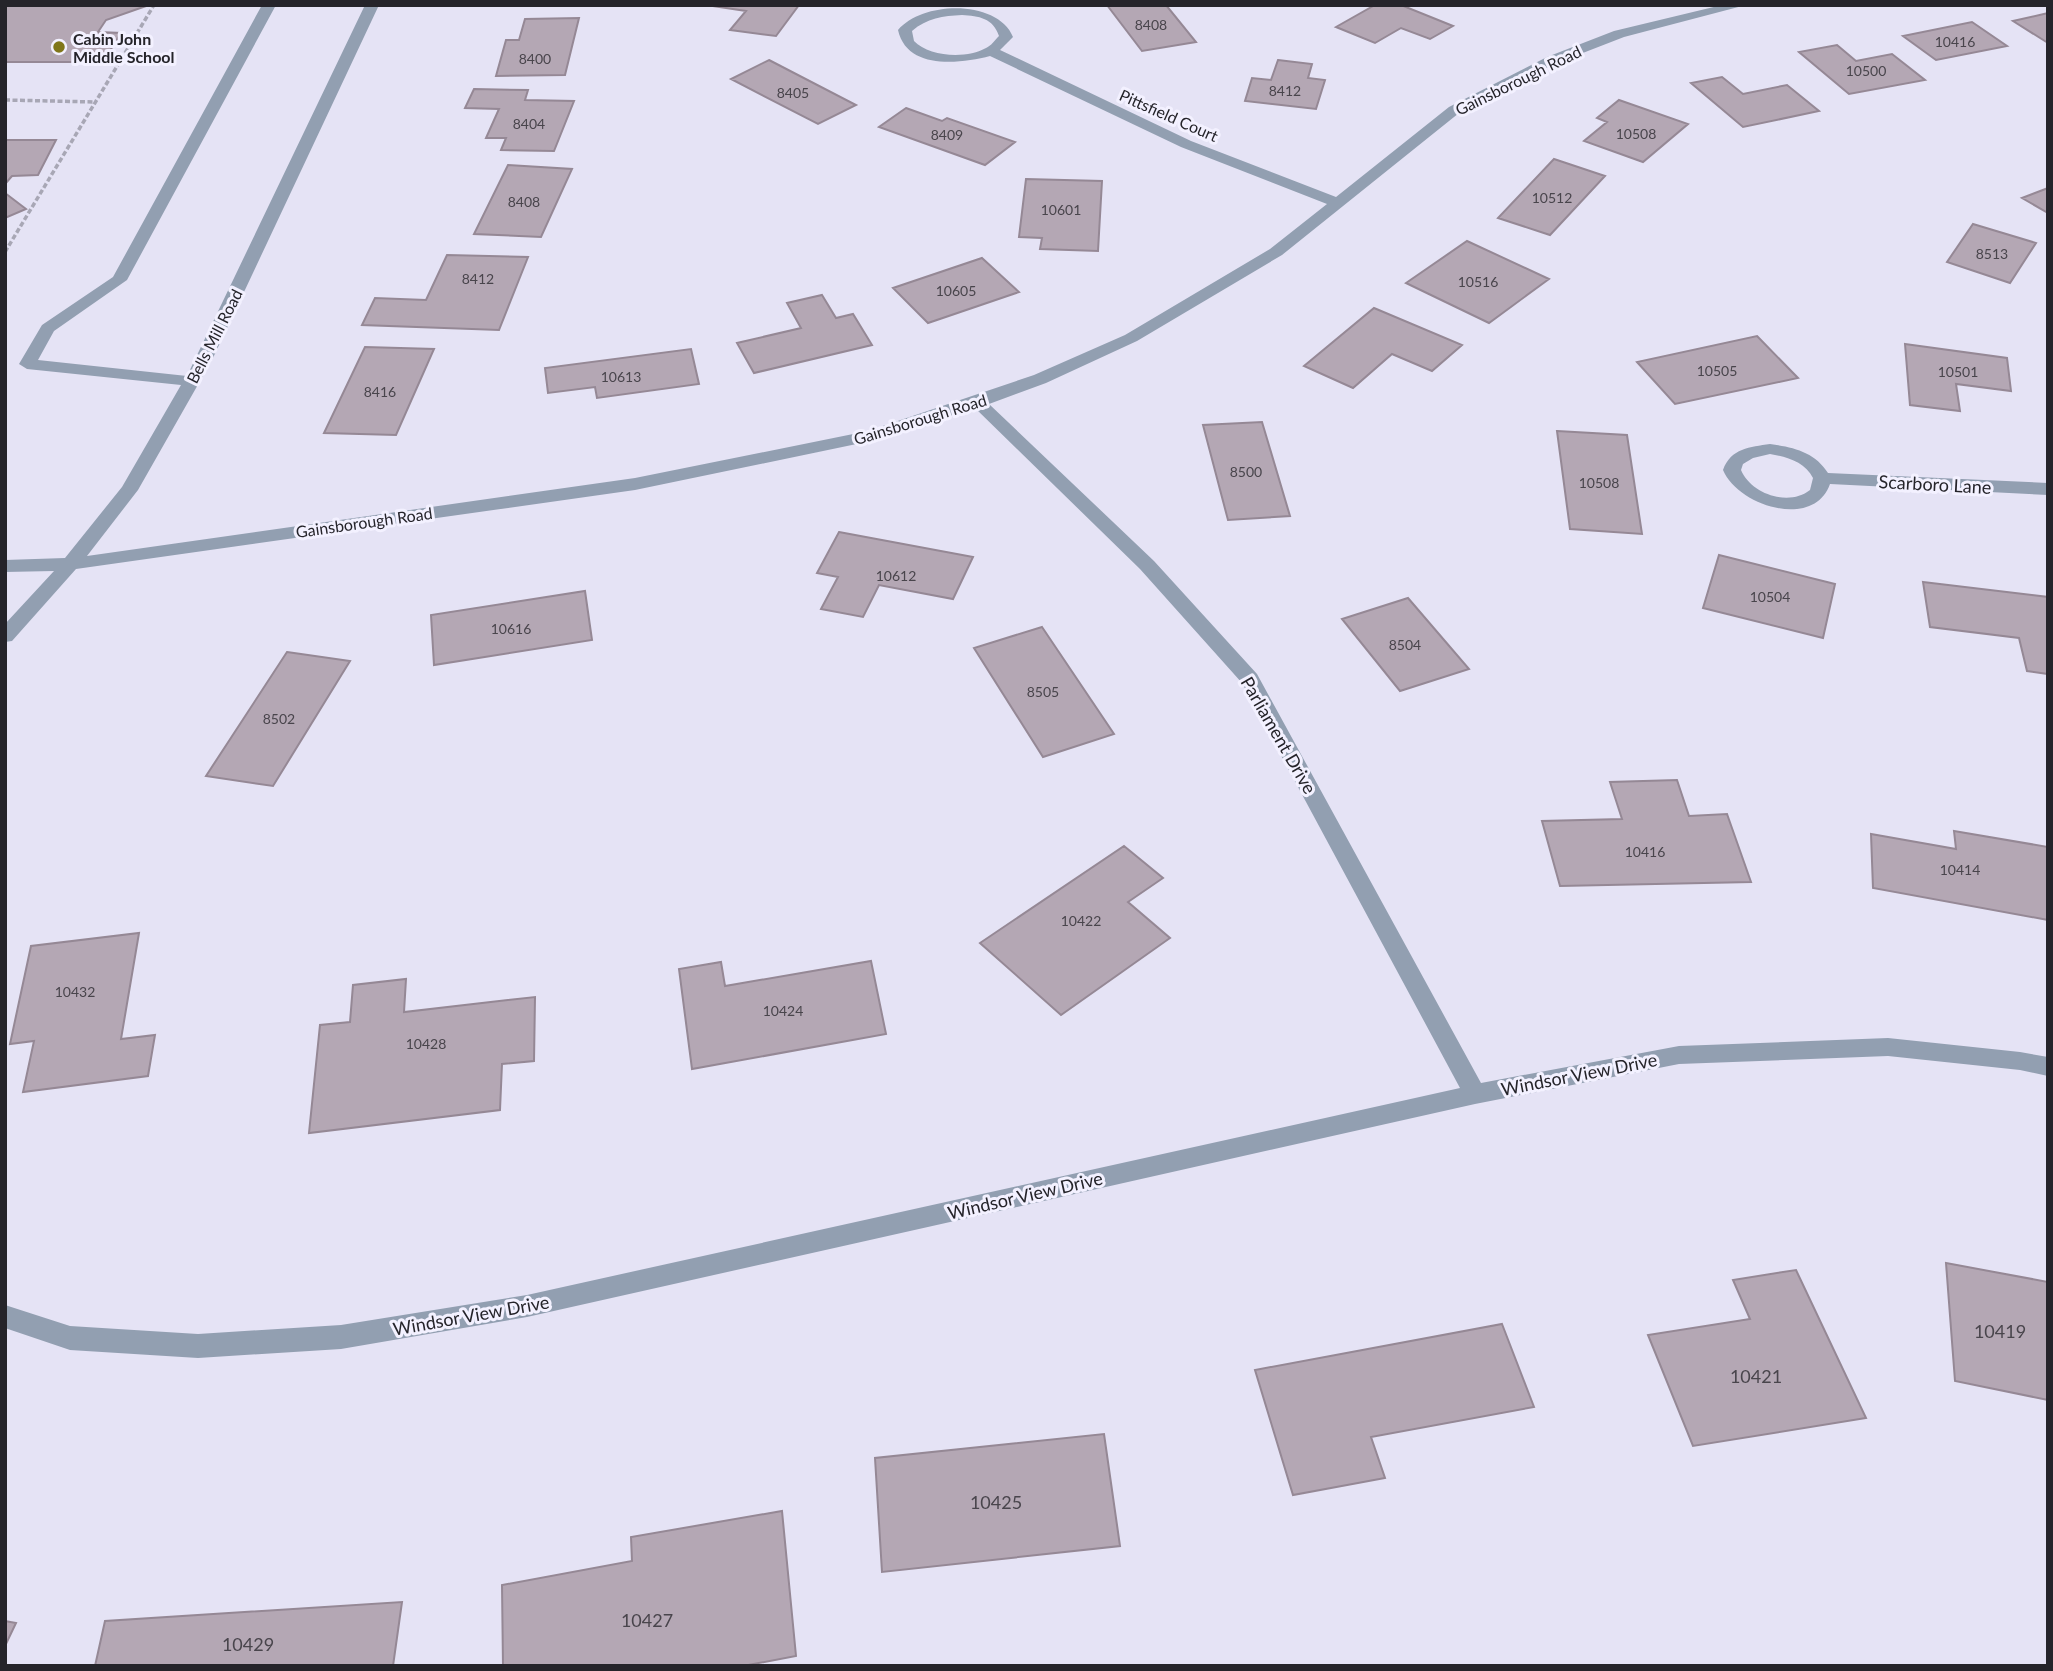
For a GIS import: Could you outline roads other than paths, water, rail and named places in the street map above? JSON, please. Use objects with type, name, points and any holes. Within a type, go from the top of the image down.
[{"type":"street","points":[[191,381],[27,364],[48,328],[119,279],[269,5]]},
{"type":"street","name":"Bells Mill Road","points":[[5,636],[70,564],[129,490],[191,381],[372,5]]},
{"type":"street","name":"Gainsborough Road","points":[[5,566],[70,564],[635,484],[871,436],[978,402],[1040,379],[1131,338],[1276,252],[1454,110],[1552,60],[1619,34],[1740,5]]},
{"type":"street","points":[[933,12],[979,12],[1000,22],[1006,29],[1006,37],[991,51],[962,58],[931,56],[909,45],[905,30],[920,17],[933,12]]},
{"type":"street","name":"Pittsfield Court","points":[[991,51],[1186,144],[1336,202]]},
{"type":"street","name":"Parliament Drive","points":[[978,402],[1147,565],[1250,679],[1475,1094]]},
{"type":"street","points":[[1754,450],[1787,452],[1816,467],[1822,478],[1821,489],[1814,497],[1802,503],[1766,501],[1738,485],[1732,474],[1733,463],[1741,455],[1754,450]]},
{"type":"street","name":"Scarboro Lane","points":[[1822,478],[2048,489]]},
{"type":"street","name":"Windsor View Drive","points":[[5,1316],[70,1338],[198,1346],[341,1337],[527,1306],[1475,1094],[1679,1055],[1888,1047],[2020,1060],[2048,1067]]},
{"type":"place","name":"Cabin John Middle School","points":[[59,47]]}]
